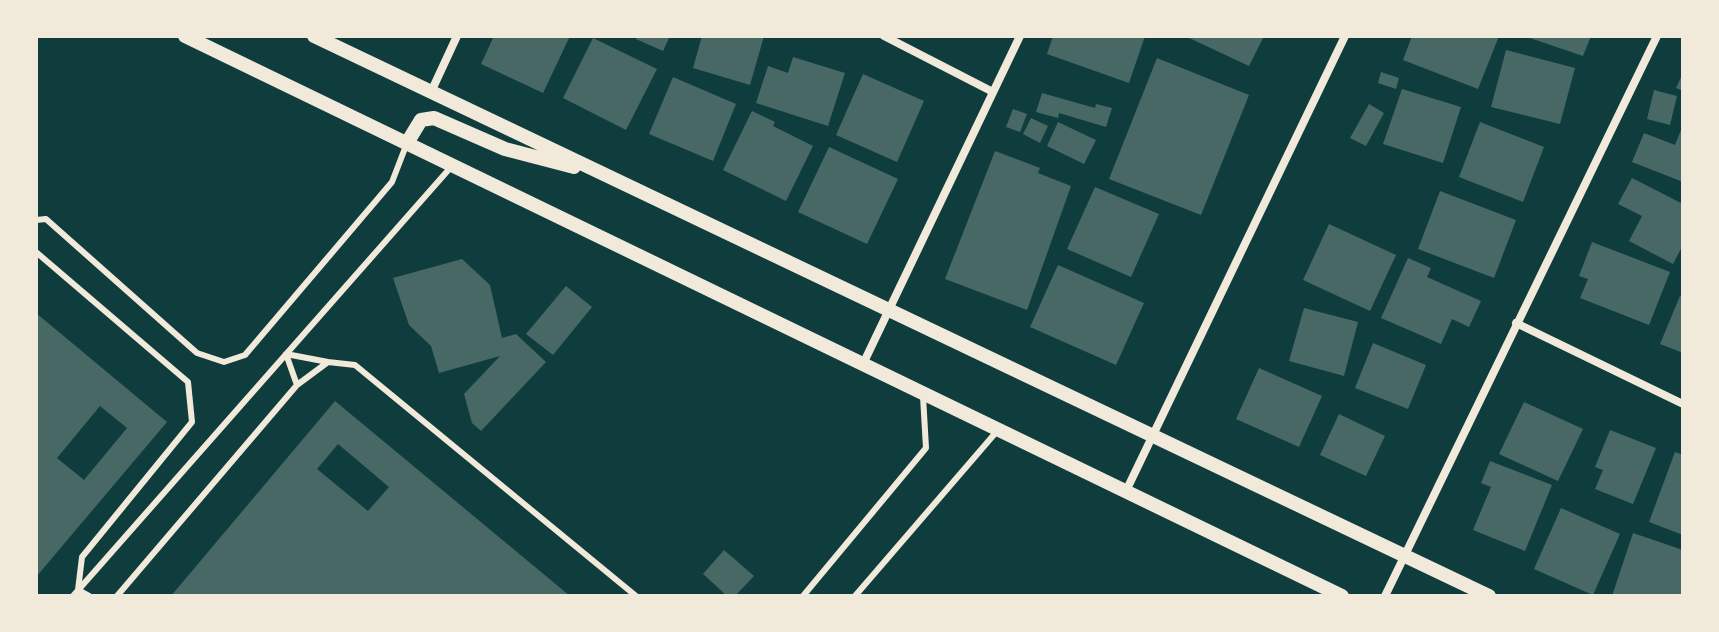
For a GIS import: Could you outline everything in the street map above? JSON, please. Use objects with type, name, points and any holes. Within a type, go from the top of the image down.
[{"type":"street","points":[[185,36],[1342,596]]},
{"type":"street","points":[[314,36],[1489,596]]},
{"type":"street","points":[[431,92],[457,36]]},
{"type":"street","points":[[884,36],[993,92]]},
{"type":"street","points":[[863,364],[1020,36]]},
{"type":"street","points":[[1126,491],[1345,36]]},
{"type":"street","points":[[1385,596],[1657,36]]},
{"type":"street","points":[[407,143],[421,120],[434,118],[505,149],[606,175]]},
{"type":"street","points":[[1516,323],[1683,404]]},
{"type":"lane","points":[[36,220],[46,219],[197,353],[224,362],[245,355],[392,182],[407,143]]},
{"type":"lane","points":[[75,593],[452,165]]},
{"type":"lane","points":[[36,252],[188,382],[192,422],[82,557],[75,593]]},
{"type":"lane","points":[[297,385],[286,354],[355,365],[636,596]]},
{"type":"lane","points":[[117,596],[297,385],[328,362]]},
{"type":"lane","points":[[803,596],[926,448],[922,393]]},
{"type":"lane","points":[[855,596],[998,430]]},
{"type":"lane","points":[[75,593],[89,596]]},
{"type":"building","points":[[494,36],[570,36],[543,93],[481,64]]},
{"type":"building","points":[[638,36],[670,36],[663,51],[636,39]]},
{"type":"building","points":[[702,36],[764,36],[750,85],[693,68]]},
{"type":"building","points":[[1053,36],[1145,36],[1129,83],[1047,54]]},
{"type":"building","points":[[1185,36],[1264,36],[1249,66]]},
{"type":"building","points":[[1412,36],[1499,36],[1478,89],[1403,60]]},
{"type":"building","points":[[1524,36],[1591,36],[1583,56]]},
{"type":"building","points":[[593,38],[657,69],[626,130],[563,98]]},
{"type":"building","points":[[1506,50],[1575,68],[1560,124],[1491,107]]},
{"type":"building","points":[[793,57],[845,73],[828,126],[756,103],[768,66],[788,73]]},
{"type":"building","points":[[1157,58],[1249,95],[1201,215],[1109,179]]},
{"type":"building","points":[[1381,72],[1399,78],[1396,89],[1378,83]]},
{"type":"building","points":[[1683,73],[1683,91],[1676,88]]},
{"type":"building","points":[[863,74],[924,101],[897,162],[836,135]]},
{"type":"building","points":[[673,77],[736,104],[713,161],[649,134]]},
{"type":"building","points":[[1402,89],[1461,107],[1443,163],[1383,144]]},
{"type":"building","points":[[1654,90],[1677,96],[1670,125],[1647,119]]},
{"type":"building","points":[[1042,93],[1095,108],[1096,104],[1112,108],[1106,127],[1059,113],[1058,118],[1036,112]]},
{"type":"building","points":[[1369,104],[1384,113],[1366,146],[1350,138]]},
{"type":"building","points":[[1013,109],[1027,114],[1020,132],[1006,127]]},
{"type":"building","points":[[752,111],[775,122],[773,126],[813,146],[786,201],[723,170]]},
{"type":"building","points":[[1031,118],[1048,126],[1040,143],[1023,134]]},
{"type":"building","points":[[1058,122],[1096,140],[1084,164],[1047,146]]},
{"type":"building","points":[[1480,122],[1544,147],[1523,202],[1459,177]]},
{"type":"building","points":[[1683,125],[1683,182],[1632,162],[1644,133],[1675,145]]},
{"type":"building","points":[[829,147],[898,179],[867,244],[798,212]]},
{"type":"building","points":[[995,151],[1040,168],[1038,173],[1071,186],[1027,310],[945,279]]},
{"type":"building","points":[[1632,178],[1683,204],[1683,245],[1673,264],[1629,241],[1642,216],[1618,204]]},
{"type":"building","points":[[1095,187],[1159,214],[1131,277],[1067,249]]},
{"type":"building","points":[[1440,191],[1516,220],[1494,278],[1418,249]]},
{"type":"building","points":[[1329,224],[1396,255],[1370,311],[1303,280]]},
{"type":"building","points":[[1592,242],[1670,272],[1649,325],[1580,298],[1588,279],[1579,276]]},
{"type":"building","points":[[1408,258],[1431,268],[1427,277],[1481,301],[1469,327],[1452,319],[1441,344],[1381,318]]},
{"type":"building","points":[[462,259],[490,285],[502,338],[516,334],[546,362],[481,431],[472,423],[464,394],[500,356],[439,373],[431,346],[409,325],[393,278]]},
{"type":"building","points":[[1058,265],[1144,303],[1116,365],[1030,327]]},
{"type":"building","points":[[566,286],[592,307],[553,355],[526,334]]},
{"type":"building","points":[[1680,296],[1683,298],[1683,353],[1660,344]]},
{"type":"building","points":[[1304,308],[1358,322],[1344,376],[1289,361]]},
{"type":"building","points":[[36,313],[167,422],[36,577]],"holes":[[[100,406],[127,428],[84,480],[57,458]]]},
{"type":"building","points":[[1373,343],[1426,365],[1408,409],[1355,388]]},
{"type":"building","points":[[1259,368],[1322,396],[1299,447],[1236,419]]},
{"type":"building","points":[[335,401],[570,596],[171,596]],"holes":[[[338,444],[389,487],[368,511],[317,469]]]},
{"type":"building","points":[[1524,402],[1583,429],[1558,481],[1499,454]]},
{"type":"building","points":[[1339,414],[1385,436],[1366,476],[1320,455]]},
{"type":"building","points":[[1610,430],[1656,448],[1633,504],[1595,489],[1603,470],[1595,467]]},
{"type":"building","points":[[1675,452],[1683,455],[1683,535],[1649,522]]},
{"type":"building","points":[[1490,461],[1552,485],[1525,551],[1473,530],[1491,487],[1481,483]]},
{"type":"building","points":[[1561,508],[1620,534],[1593,595],[1534,569]]},
{"type":"building","points":[[1633,533],[1683,550],[1683,596],[1612,596]]},
{"type":"building","points":[[724,550],[754,576],[735,596],[727,596],[703,574]]}]
